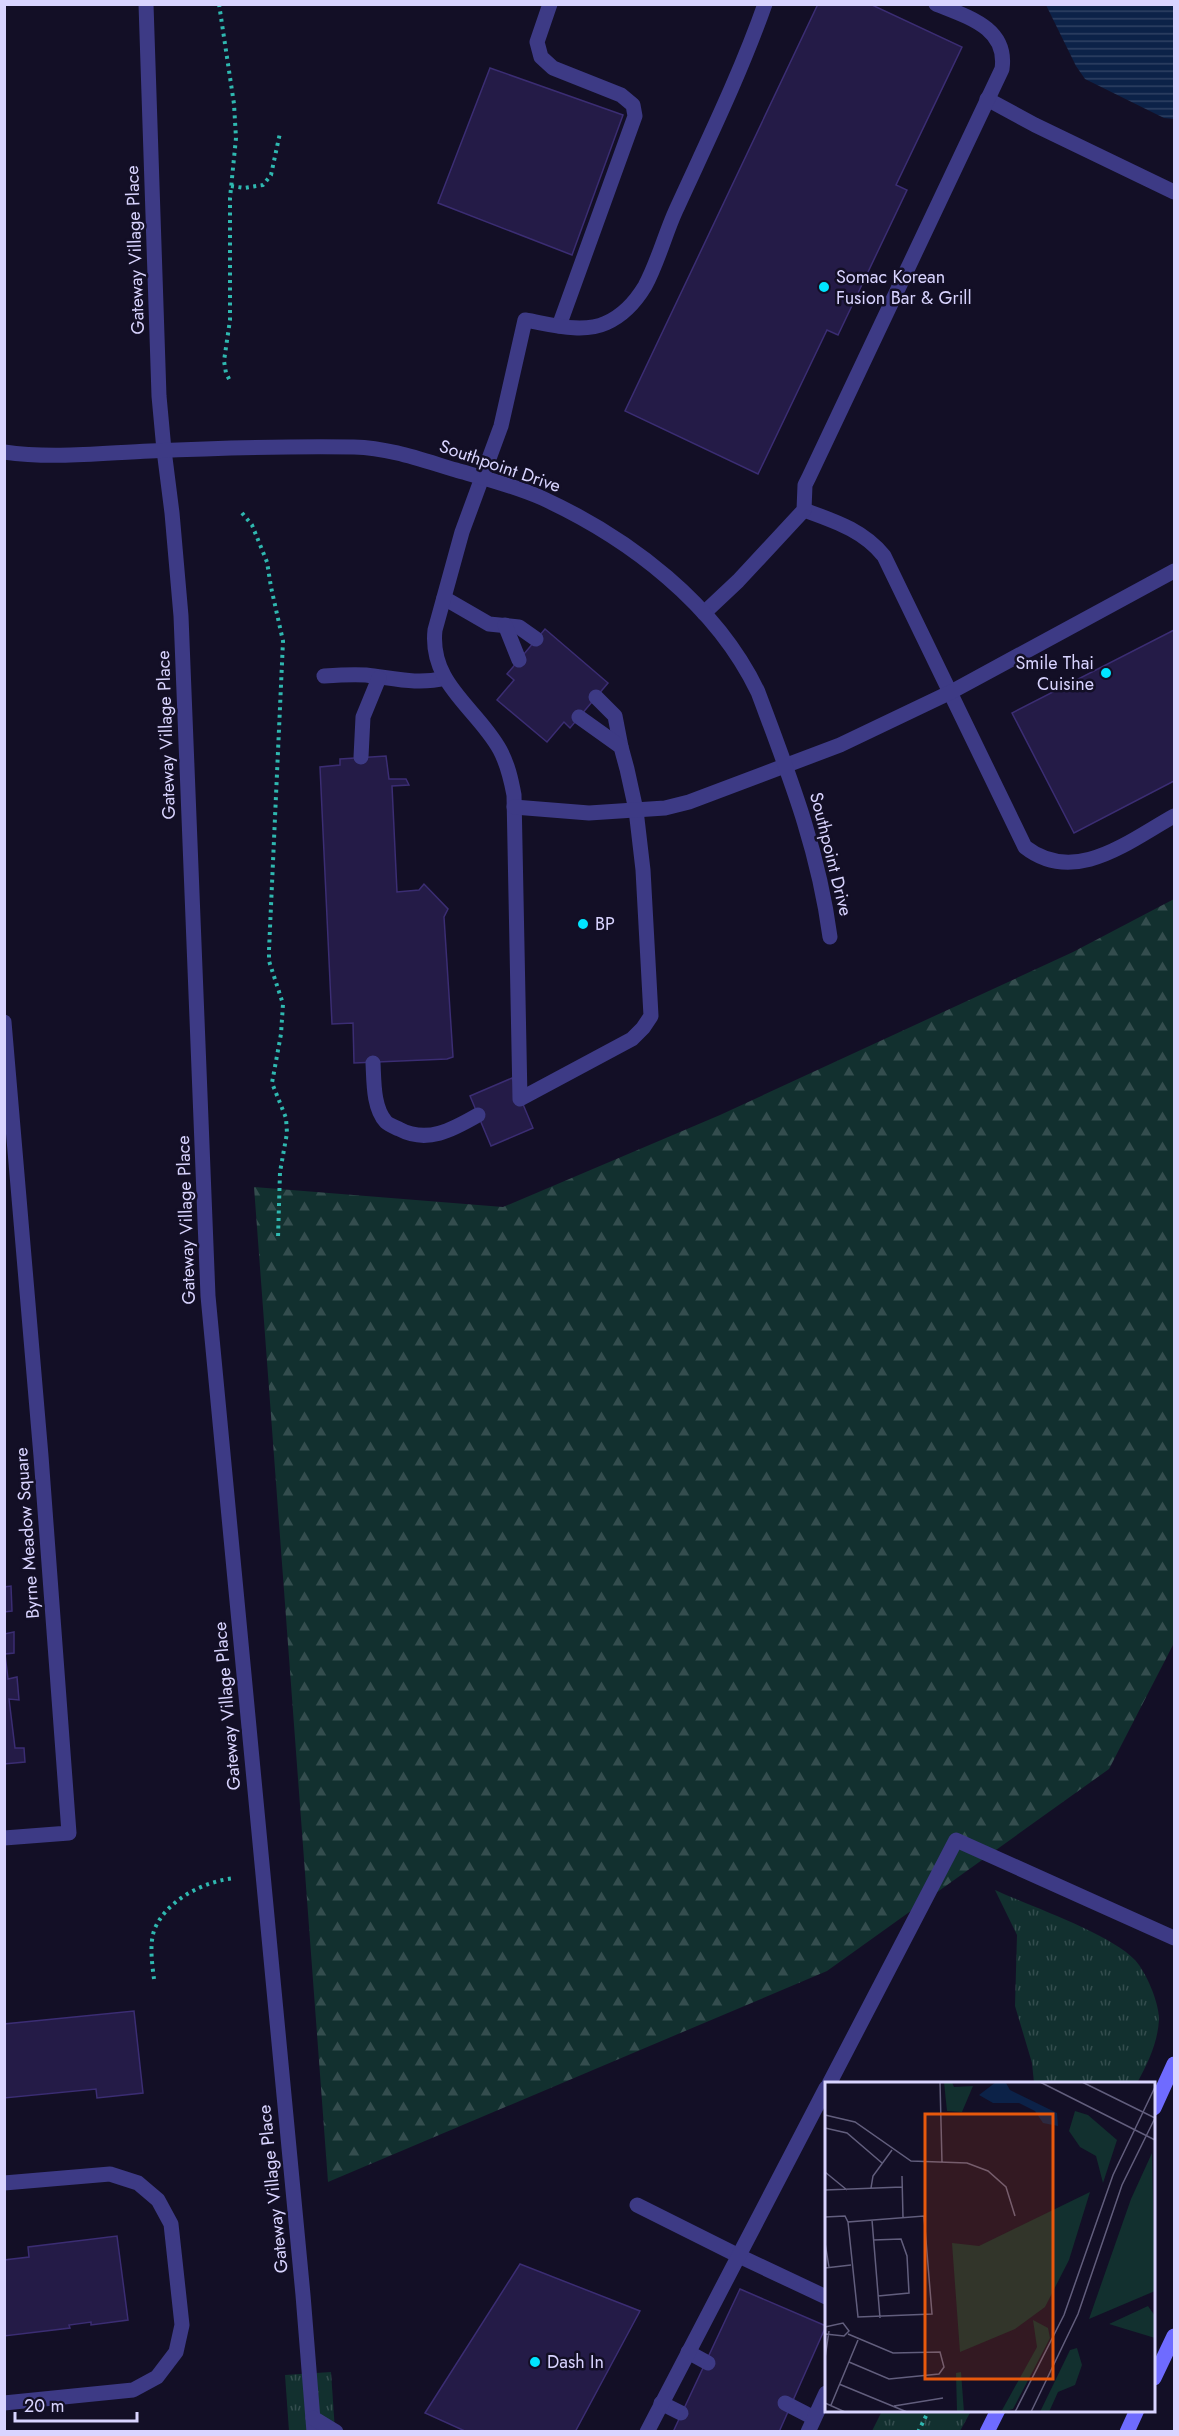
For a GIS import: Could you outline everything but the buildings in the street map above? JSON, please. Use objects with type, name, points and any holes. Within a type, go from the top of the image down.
[{"type":"main road","points":[[1155,2106],[1174,2064]]},
{"type":"main road","points":[[1155,2376],[1174,2336]]},
{"type":"main road","points":[[987,2432],[997,2412]]},
{"type":"main road","points":[[1126,2432],[1136,2412]]},
{"type":"street","name":"Gateway Village Place","points":[[146,4],[159,396],[181,616],[208,1296],[314,2425]]},
{"type":"street","points":[[550,4],[537,42],[542,57],[553,68],[621,95],[633,105],[635,116],[559,326]]},
{"type":"street","points":[[596,697],[615,716],[636,810],[644,870],[651,1016],[644,1028],[632,1039],[520,1099],[514,807],[511,775],[499,748],[445,678],[437,664],[434,641],[462,532],[501,426],[525,320],[578,328],[606,324],[632,303],[645,285],[672,219],[739,73],[765,4]]},
{"type":"street","points":[[704,613],[738,581],[804,510],[805,484],[808,477],[1002,69],[1000,43],[984,27],[936,4]]},
{"type":"street","points":[[987,99],[1035,125],[1174,192]]},
{"type":"street","name":"Southpoint Drive","points":[[4,452],[87,454],[164,450],[356,447],[390,451],[482,477],[540,497],[579,517],[654,568],[704,613],[730,644],[748,671],[811,839],[830,937]]},
{"type":"street","points":[[804,510],[862,534],[879,550],[893,573],[1025,847],[1037,857],[1052,862],[1083,862],[1100,856],[1174,816]]},
{"type":"street","points":[[514,807],[589,813],[665,808],[689,802],[840,745],[951,692],[1174,571]]},
{"type":"street","points":[[444,598],[489,624],[519,627],[536,639]]},
{"type":"street","points":[[505,625],[519,660]]},
{"type":"street","points":[[324,676],[355,674],[420,681],[445,678]]},
{"type":"street","points":[[361,757],[363,717],[380,678]]},
{"type":"street","points":[[579,717],[621,747]]},
{"type":"street","name":"Byrne Meadow Square","points":[[4,1022],[41,1456],[69,1833],[4,1838]]},
{"type":"street","points":[[373,1063],[378,1105],[386,1122],[401,1130],[417,1136],[435,1135],[453,1130],[478,1115]]},
{"type":"street","points":[[830,2082],[956,1840],[1174,1938]]},
{"type":"street","points":[[647,2432],[825,2090]]},
{"type":"street","points":[[4,2183],[110,2174],[138,2183],[158,2200],[171,2224],[182,2325],[176,2352],[157,2377],[133,2390],[4,2403]]},
{"type":"street","points":[[637,2205],[825,2297]]},
{"type":"street","points":[[688,2352],[708,2363]]},
{"type":"street","points":[[785,2403],[811,2425],[825,2395]]},
{"type":"street","points":[[661,2403],[681,2413]]},
{"type":"street","points":[[314,2425],[336,2432]]},
{"type":"path","points":[[219,4],[234,104],[236,138],[231,186],[231,310],[224,361],[231,383]]},
{"type":"path","points":[[231,186],[244,188],[263,185],[271,176],[280,133]]},
{"type":"path","points":[[242,513],[252,525],[267,562],[283,641],[269,950],[269,961],[283,1004],[281,1034],[272,1083],[286,1118],[287,1133],[280,1172],[278,1238]]},
{"type":"path","points":[[154,1979],[151,1957],[155,1929],[173,1902],[222,1880],[263,1875]]},
{"type":"path","points":[[918,2432],[928,2412]]},
{"type":"green space","points":[[1174,899],[1174,1643],[1109,1769],[827,1971],[328,2182],[254,1187],[503,1207],[720,1115],[1073,952]]},
{"type":"green space","points":[[995,1890],[1108,1940],[1135,1960],[1154,1996],[1159,2019],[1152,2052],[1138,2082],[1034,2082],[1032,2063],[1015,2006],[1017,1935]]},
{"type":"green space","points":[[331,2372],[335,2431],[289,2431],[285,2375]]},
{"type":"green space","points":[[881,2412],[970,2412],[960,2431],[872,2431]]},
{"type":"water","points":[[1046,5],[1174,5],[1174,119],[1164,118],[1085,79],[1076,66]]},
{"type":"place","name":"Somac Korean Fusion Bar & Grill","points":[[824,287]]},
{"type":"place","name":"Smile Thai Cuisine","points":[[1106,673]]},
{"type":"place","name":"BP","points":[[583,924]]},
{"type":"place","name":"Dash In","points":[[535,2362]]}]
